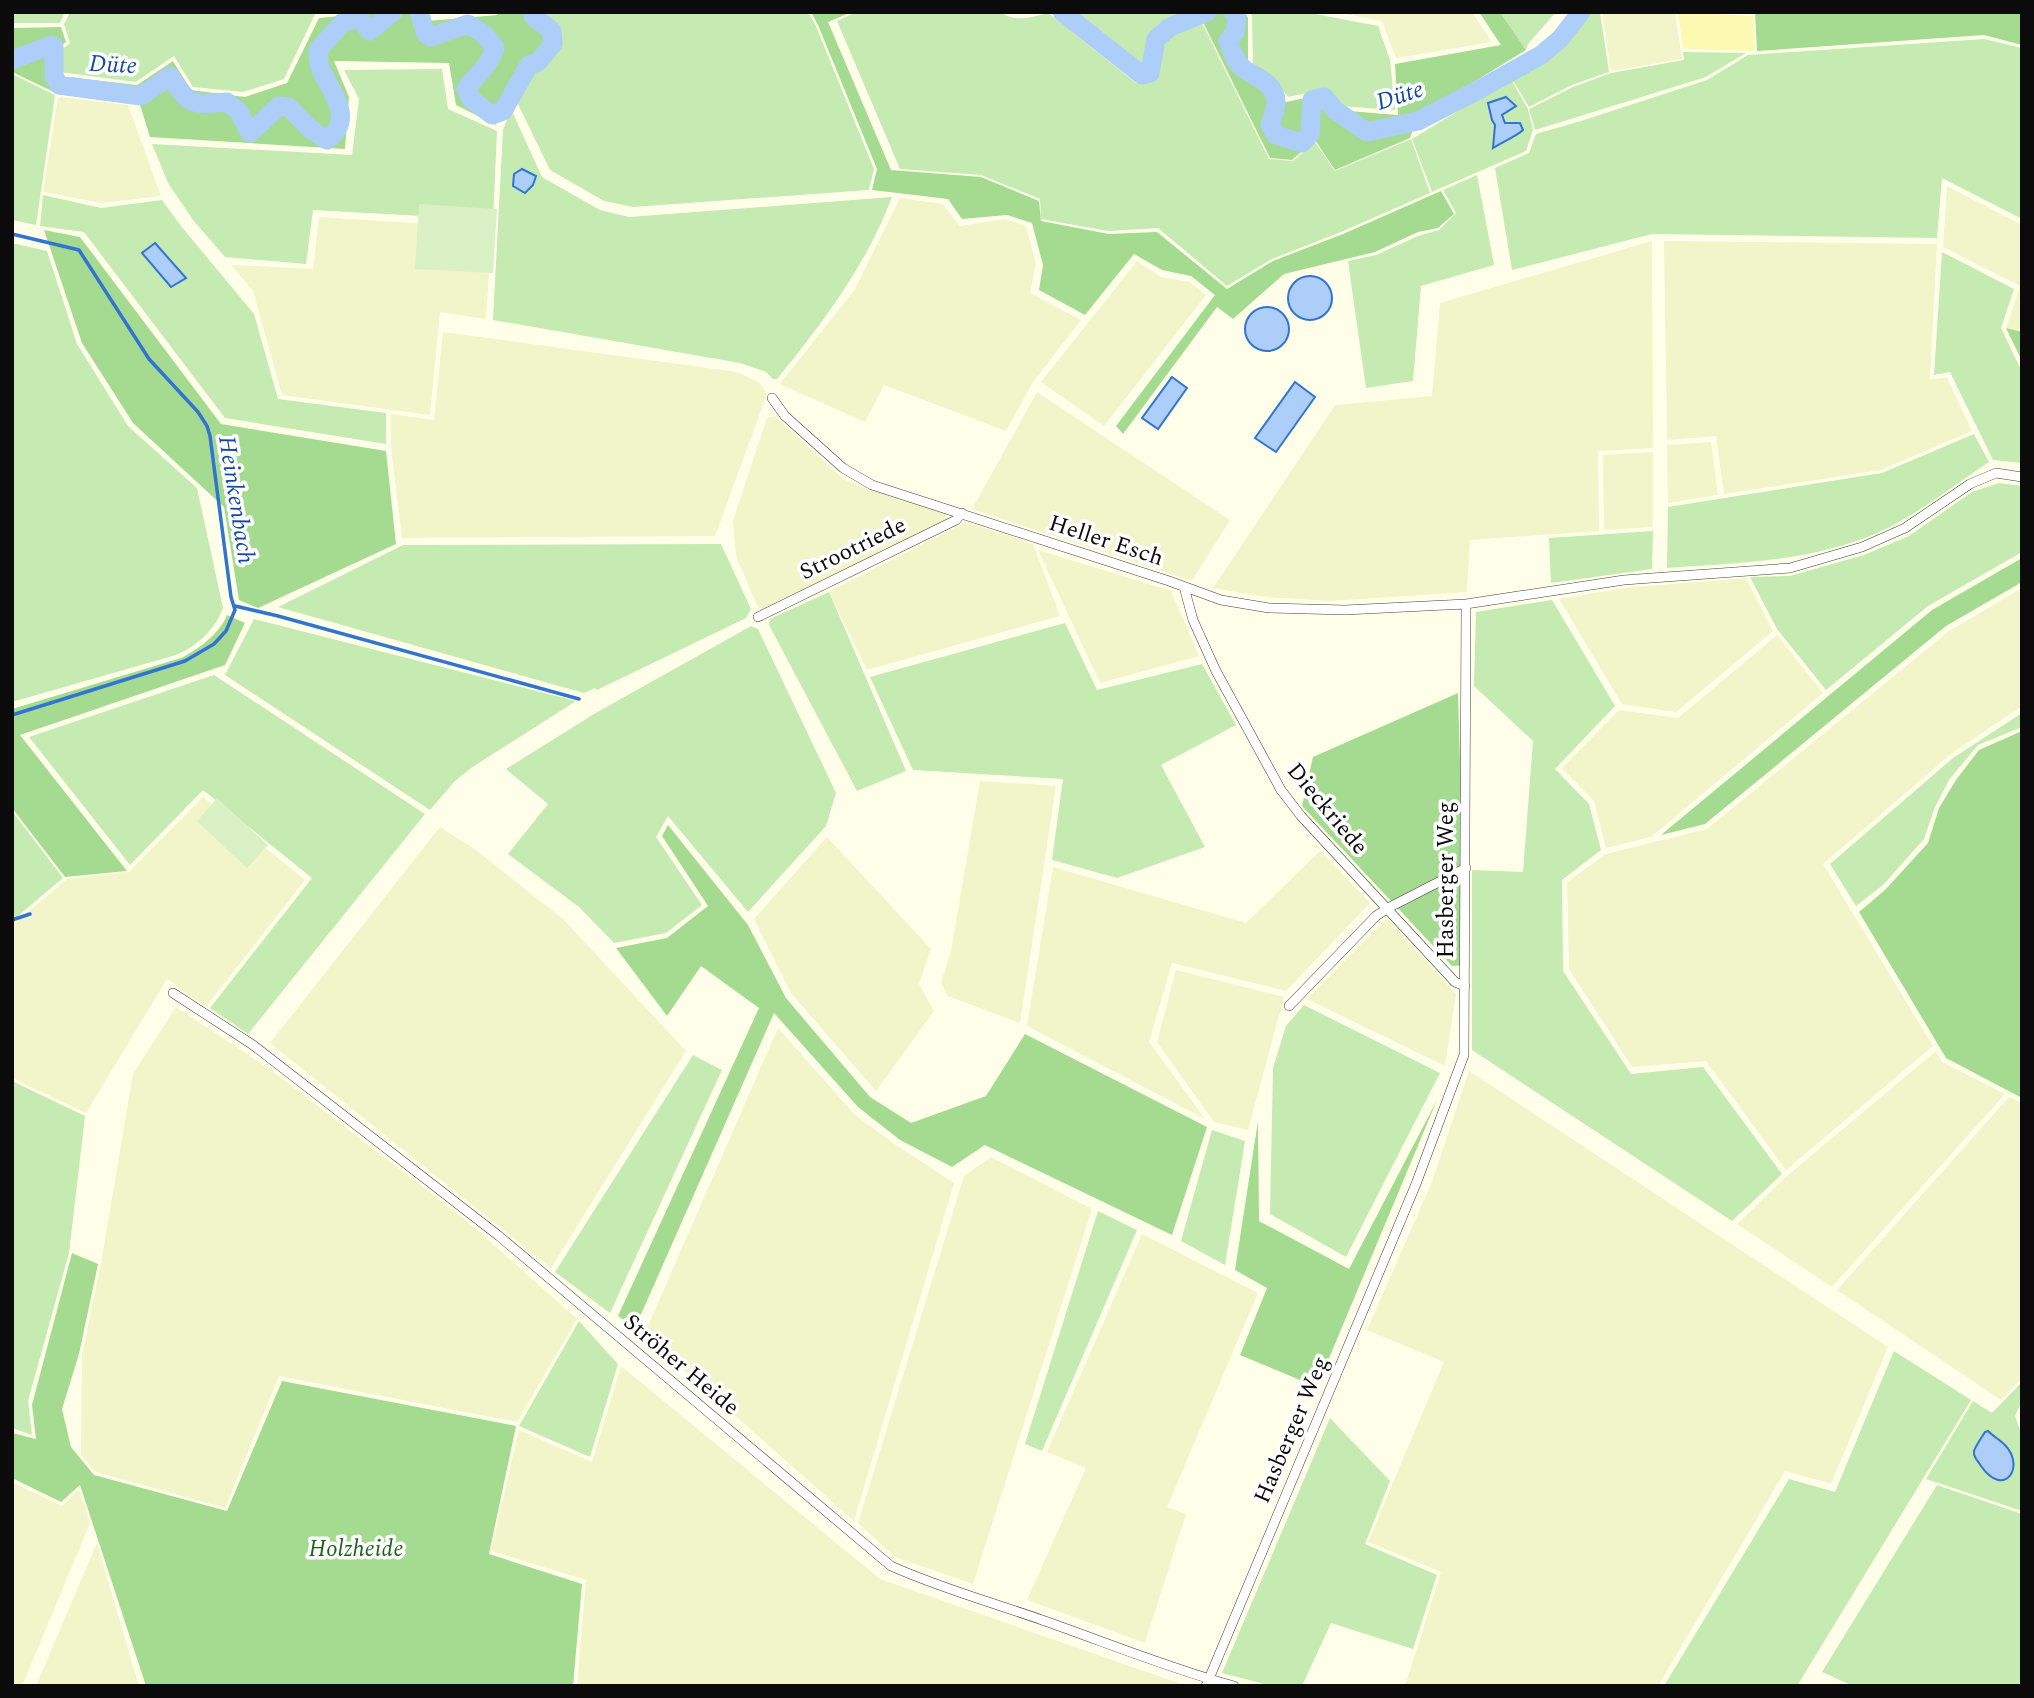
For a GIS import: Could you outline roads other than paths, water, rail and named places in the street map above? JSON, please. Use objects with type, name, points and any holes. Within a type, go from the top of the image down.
[{"type":"street","name":"Heller Esch","points":[[772,398],[785,416],[843,468],[872,485],[1221,600],[1269,608],[1345,610],[1466,604]]},
{"type":"street","points":[[1466,604],[1624,580],[1790,568],[1862,547],[1905,528],[1970,484],[1996,473],[2022,477]]},
{"type":"street","name":"Strootriede","points":[[758,617],[956,520],[961,513]]},
{"type":"street","name":"Dieckriede","points":[[1184,587],[1193,620],[1216,671],[1281,790],[1301,816],[1455,982],[1465,986]]},
{"type":"street","name":"Hasberger Weg","points":[[1208,1682],[1421,1171],[1464,1055],[1466,604]]},
{"type":"street","points":[[1289,1006],[1376,916],[1466,869]]},
{"type":"street","name":"Ströher Heide","points":[[173,993],[253,1045],[499,1236],[891,1566],[1208,1682],[1234,1686]]},
{"type":"water","points":[[1506,97],[1516,106],[1502,115],[1505,123],[1520,123],[1523,130],[1493,148],[1495,125],[1488,103]]},
{"type":"water","points":[[522,169],[536,176],[533,185],[525,193],[513,186],[514,174]]},
{"type":"water","points":[[155,243],[186,278],[171,287],[142,253]]},
{"type":"water","points":[[1310,276],[1325,283],[1332,298],[1325,313],[1310,320],[1295,313],[1288,298],[1295,283]]},
{"type":"water","points":[[1267,307],[1282,314],[1289,329],[1282,344],[1267,351],[1252,344],[1245,329],[1252,314]]},
{"type":"water","points":[[1172,377],[1187,388],[1158,429],[1142,418]]},
{"type":"water","points":[[1295,382],[1315,397],[1276,452],[1255,438]]},
{"type":"water","points":[[1988,1431],[2005,1445],[2011,1454],[2013,1470],[2004,1480],[1997,1480],[1989,1475],[1974,1455]]},
{"type":"waterway","name":"Düte","points":[[12,60],[51,45],[54,46],[54,76],[59,85],[141,96],[170,76],[182,93],[192,101],[227,102],[238,111],[250,133],[279,106],[289,107],[310,129],[327,140],[336,132],[340,114],[320,67],[318,50],[343,22],[359,18],[370,31],[393,12]]},
{"type":"waterway","name":"Düte","points":[[419,12],[426,34],[431,37],[468,24],[485,35],[495,48],[486,66],[466,89],[471,99],[492,115],[503,111],[529,65],[538,62],[553,44],[552,31],[533,16],[533,12]]},
{"type":"waterway","name":"Düte","points":[[1062,12],[1142,75],[1150,73],[1156,39],[1170,27],[1207,12]]},
{"type":"waterway","name":"Düte","points":[[1233,12],[1237,17],[1235,32],[1228,41],[1238,63],[1272,89],[1276,101],[1270,125],[1276,135],[1302,143],[1310,134],[1312,100],[1324,97],[1335,110],[1367,132],[1418,121],[1541,55],[1560,39],[1581,12]]},
{"type":"waterway","name":"Heinkenbach","points":[[12,234],[79,250],[149,359],[198,412],[207,426],[235,610],[226,631],[214,644],[185,661],[12,715]]},
{"type":"waterway","points":[[235,606],[579,699]]},
{"type":"waterway","points":[[12,920],[30,914]]},
{"type":"park label","name":"Holzheide","points":[[356,1549]]}]
